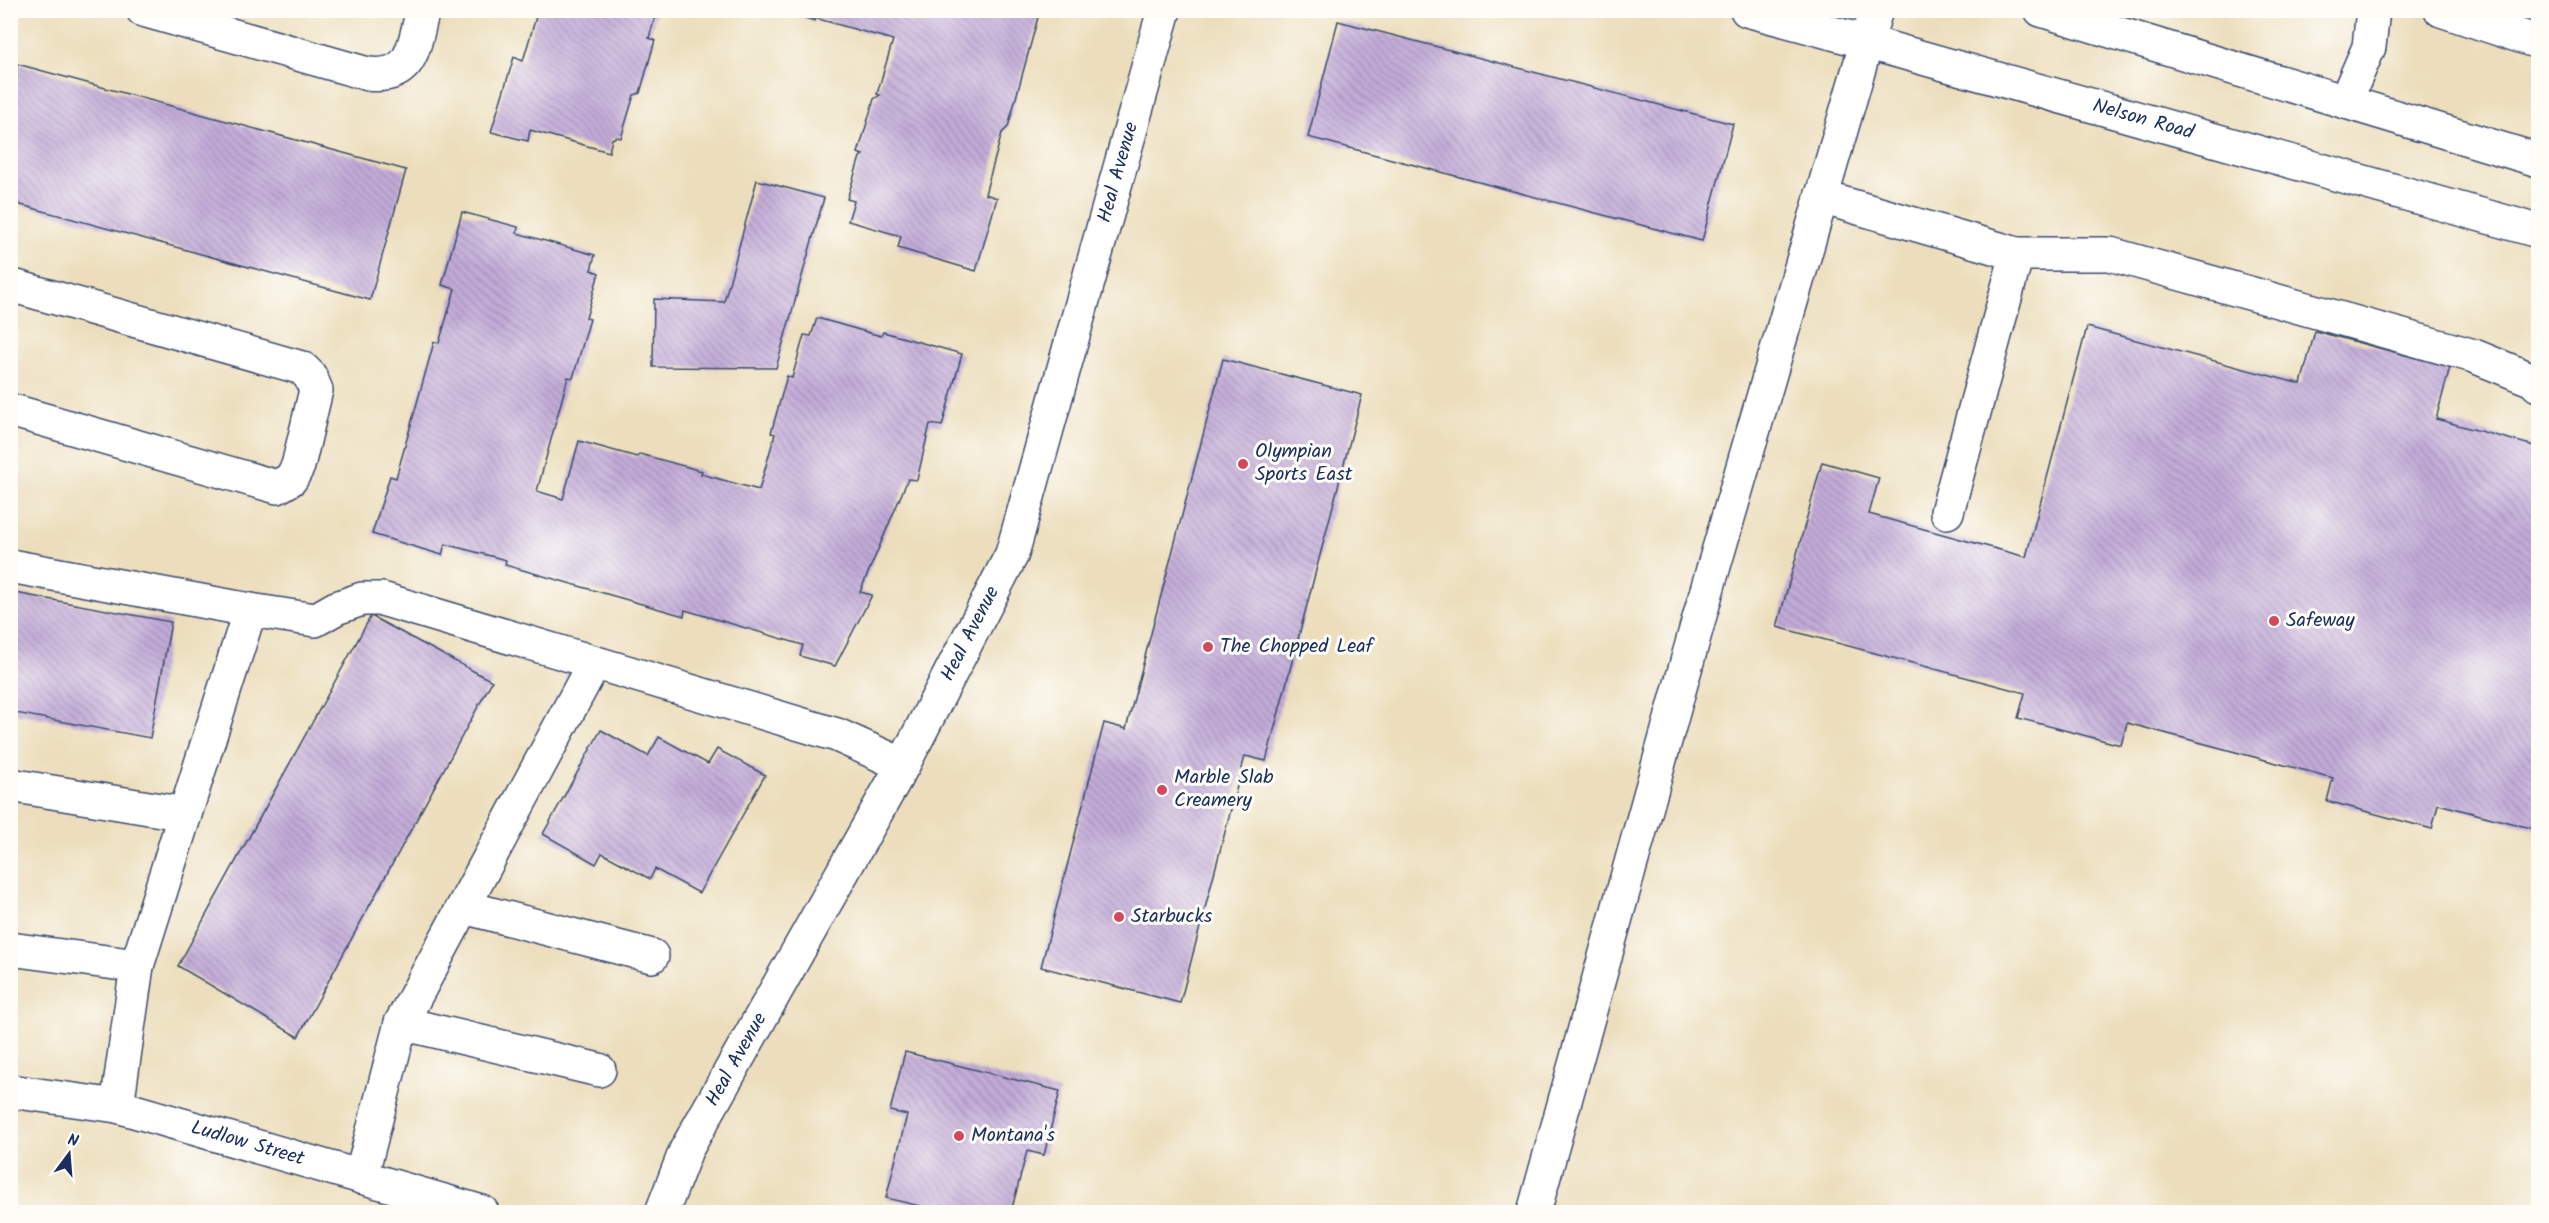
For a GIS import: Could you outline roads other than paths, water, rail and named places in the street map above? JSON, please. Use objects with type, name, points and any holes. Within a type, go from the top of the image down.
[{"type":"street","points":[[143,10],[368,74],[386,76],[403,67],[410,56],[423,10]]},
{"type":"street","name":"Heal Avenue","points":[[662,1212],[686,1150],[903,765],[1012,554],[1164,10]]},
{"type":"street","name":"Nelson Road","points":[[1747,10],[2538,231]]},
{"type":"street","points":[[1534,1212],[1707,590],[1876,10]]},
{"type":"street","points":[[2041,10],[2538,160]]},
{"type":"street","points":[[2346,102],[2369,47],[2373,10]]},
{"type":"street","points":[[2441,10],[2538,42]]},
{"type":"street","points":[[1821,197],[2017,254],[2110,254],[2474,356],[2533,380],[2538,385]]},
{"type":"street","points":[[1947,512],[2017,254]]},
{"type":"street","points":[[10,285],[302,368],[310,376],[316,390],[298,466],[291,479],[277,487],[10,410]]},
{"type":"street","points":[[10,566],[315,620],[336,608],[362,599],[382,599],[837,735],[903,765]]},
{"type":"street","points":[[117,1106],[136,966],[250,610]]},
{"type":"street","points":[[361,1177],[401,1023],[594,663]]},
{"type":"street","points":[[10,785],[184,814]]},
{"type":"street","points":[[464,907],[652,956]]},
{"type":"street","points":[[10,949],[136,966]]},
{"type":"street","points":[[401,1023],[599,1070]]},
{"type":"street","name":"Ludlow Street","points":[[10,1091],[117,1106],[482,1212]]},
{"type":"place","name":"Olympian Sports East","points":[[1243,464]]},
{"type":"place","name":"Safeway","points":[[2274,621]]},
{"type":"place","name":"The Chopped Leaf","points":[[1208,647]]},
{"type":"place","name":"Marble Slab Creamery","points":[[1162,790]]},
{"type":"place","name":"Starbucks","points":[[1119,917]]},
{"type":"place","name":"Montana's","points":[[959,1136]]}]
